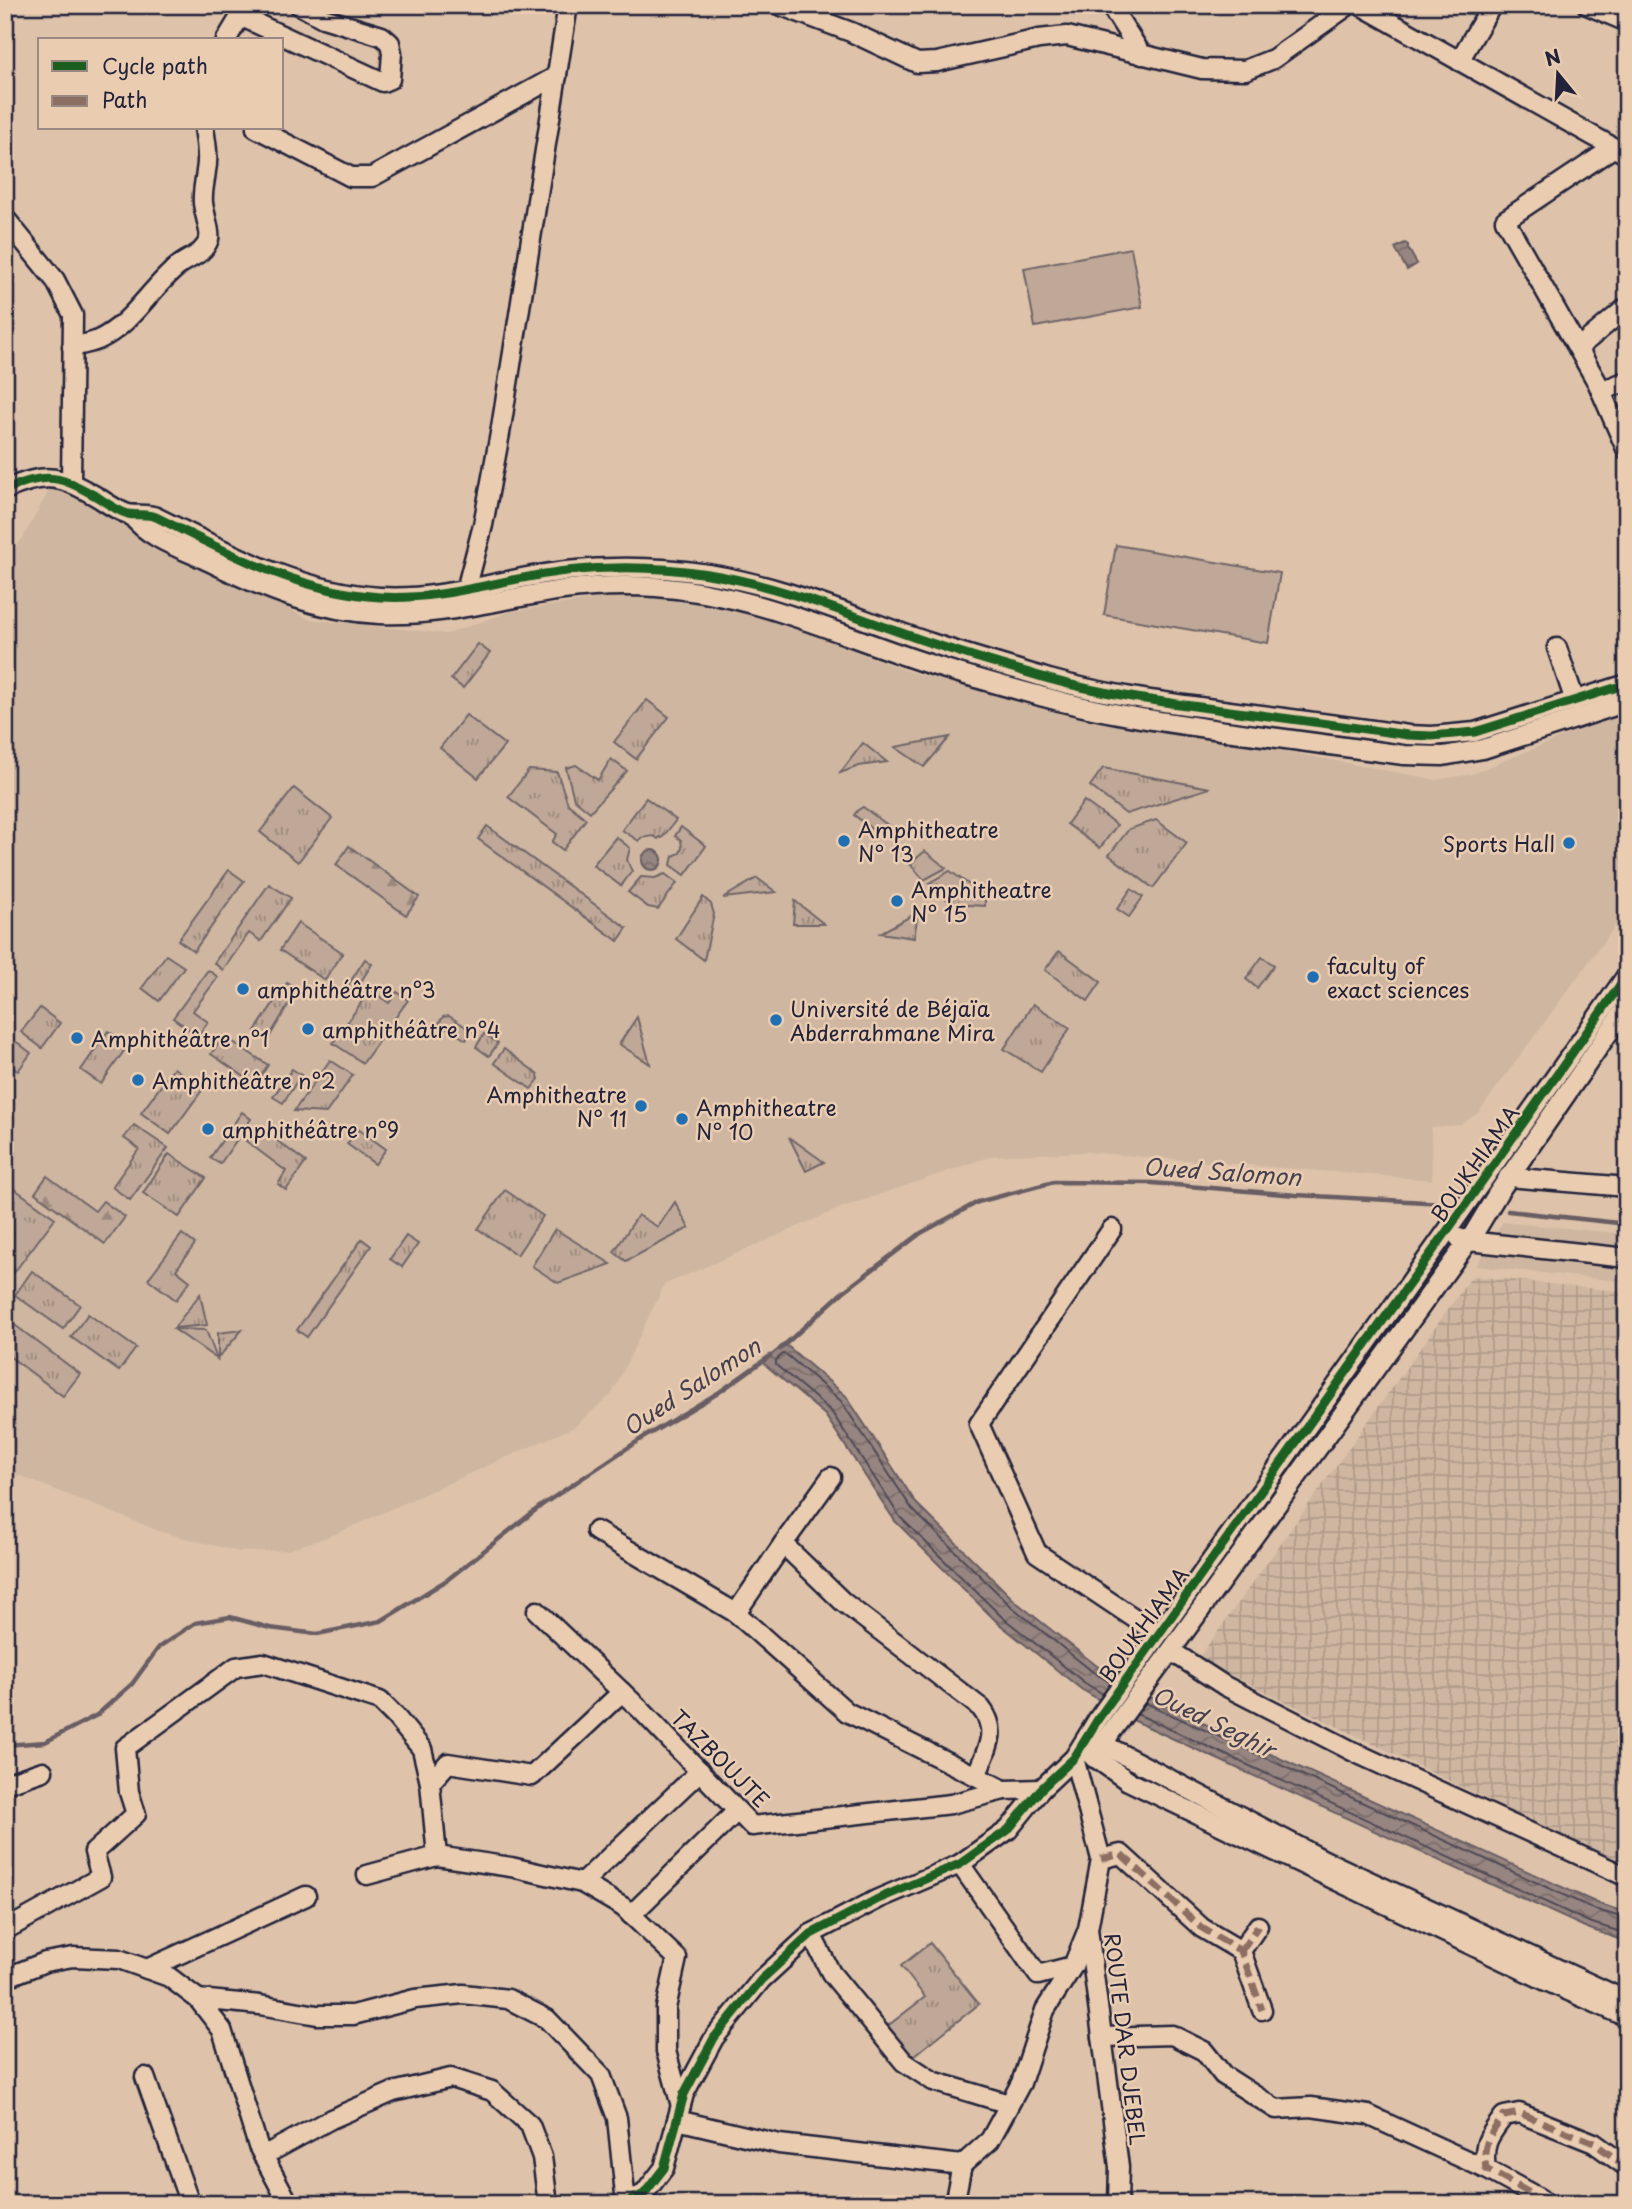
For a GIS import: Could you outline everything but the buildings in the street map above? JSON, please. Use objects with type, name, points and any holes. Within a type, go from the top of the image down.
[{"type":"street","points":[[227,38],[243,10],[383,82],[390,79],[392,53],[390,43],[382,36],[323,18],[299,5]]},
{"type":"street","points":[[466,590],[483,525],[501,428],[568,5]]},
{"type":"street","points":[[779,5],[851,32],[917,63],[937,62],[1039,39],[1067,37],[1202,69],[1245,70],[1273,59],[1349,5]]},
{"type":"street","points":[[1110,5],[1142,55]]},
{"type":"street","points":[[1360,5],[1620,151],[1505,220],[1601,391],[1627,452]]},
{"type":"street","points":[[1459,61],[1492,5]]},
{"type":"street","points":[[1587,5],[1627,22]]},
{"type":"street","points":[[260,130],[351,177],[372,177],[557,76]]},
{"type":"street","points":[[72,347],[98,340],[124,323],[178,265],[200,254],[208,243],[210,235],[203,203],[207,153],[204,130]]},
{"type":"street","points":[[5,218],[54,280],[73,315],[71,482]]},
{"type":"street","points":[[1578,348],[1627,307]]},
{"type":"street","points":[[1601,391],[1627,381]]},
{"type":"street","points":[[5,489],[48,477],[71,482],[131,515],[148,532],[253,584],[293,599],[336,609],[379,614],[423,613],[564,590],[610,587],[655,587],[700,592],[789,613],[923,662],[1094,710],[1145,720],[1404,755],[1444,757],[1483,749],[1627,702]]},
{"type":"street","points":[[131,515],[156,517],[260,568],[299,583],[340,592],[382,597],[424,596],[565,571],[611,568],[706,574],[798,594],[932,643],[1076,685],[1150,700],[1408,735],[1475,732],[1627,684]]},
{"type":"street","points":[[564,590],[565,571]]},
{"type":"street","points":[[1557,648],[1575,701]]},
{"type":"street","name":"BOUKHIAMA","points":[[1093,1742],[1146,1650],[1451,1226],[1627,975]]},
{"type":"street","name":"BOUKHIAMA","points":[[624,2204],[644,2194],[664,2168],[684,2094],[715,2038],[761,1980],[811,1934],[877,1899],[960,1864],[1008,1830],[1041,1789],[1093,1742],[1168,1656],[1471,1237],[1508,1177],[1627,1006]]},
{"type":"street","points":[[1508,1177],[1627,1187]]},
{"type":"street","points":[[1451,1226],[1471,1237],[1627,1258]]},
{"type":"street","points":[[1112,1228],[979,1424],[1037,1553],[1158,1634]]},
{"type":"street","points":[[736,1613],[831,1477]]},
{"type":"street","points":[[596,1531],[736,1613],[847,1712],[1004,1790]]},
{"type":"street","points":[[782,1544],[843,1602],[981,1708],[988,1718],[992,1737],[976,1776]]},
{"type":"street","name":"TAZBOUJTE","points":[[537,1611],[622,1692],[752,1826],[951,1804],[1004,1790],[1041,1789]]},
{"type":"street","points":[[1168,1656],[1356,1753],[1627,1877]]},
{"type":"street","points":[[5,1930],[101,1877],[94,1852],[136,1814],[129,1792],[125,1748],[236,1667],[263,1663],[380,1701],[422,1749],[448,1763],[532,1776],[622,1692]]},
{"type":"street","points":[[1093,1742],[1324,1860],[1618,1994]]},
{"type":"street","points":[[1093,1742],[1128,1781],[1627,2017]]},
{"type":"street","name":"ROUTE DAR DJEBEL","points":[[1093,1742],[1101,1859],[1088,1929],[1119,2167],[1118,2204]]},
{"type":"street","points":[[422,1749],[430,1783],[437,1856]]},
{"type":"street","points":[[430,1783],[448,1763]]},
{"type":"street","points":[[5,1784],[43,1771]]},
{"type":"street","points":[[582,1883],[700,1771]]},
{"type":"street","points":[[631,1916],[737,1811]]},
{"type":"street","points":[[1101,1859],[1121,1854],[1202,1928],[1241,1951],[1262,2010]]},
{"type":"street","points":[[367,1875],[437,1856],[511,1867],[582,1883],[623,1908],[677,1958],[666,2008],[666,2051],[679,2113],[779,2144],[962,2165]]},
{"type":"street","points":[[960,1864],[1038,1975],[1073,1966]]},
{"type":"street","points":[[147,1969],[306,1896]]},
{"type":"street","points":[[1241,1951],[1258,1926]]},
{"type":"street","points":[[954,2204],[962,2165],[990,2140],[1020,2083],[1045,2010],[1073,1966],[1088,1929]]},
{"type":"street","points":[[811,1934],[831,1973],[904,2062],[933,2081],[1009,2104]]},
{"type":"street","points":[[5,1978],[45,1962],[73,1957],[119,1959],[169,1977],[198,1999],[222,2029],[257,2146],[289,2204]]},
{"type":"street","points":[[198,1999],[260,2005],[317,2015],[353,2015],[415,1999],[463,1994],[508,1999],[547,2019],[601,2075],[617,2118],[624,2204]]},
{"type":"street","points":[[1102,2037],[1172,2035],[1203,2051],[1223,2075],[1276,2109],[1311,2107],[1368,2115],[1486,2169],[1546,2204]]},
{"type":"street","points":[[145,2077],[190,2204]]},
{"type":"street","points":[[263,2156],[331,2119],[393,2092],[451,2078],[492,2091],[530,2125],[542,2157],[548,2204]]},
{"type":"street","points":[[1486,2169],[1486,2142],[1504,2116],[1510,2113],[1519,2113],[1594,2143],[1627,2167]]},
{"type":"shaded area","name":"Université de Béjaïa Abderrahmane Mira","points":[[52,485],[229,580],[309,619],[447,634],[508,612],[670,588],[731,604],[910,672],[1019,701],[1437,780],[1472,774],[1615,715],[1627,809],[1627,924],[1615,926],[1478,1113],[1460,1125],[1431,1127],[1432,1180],[1086,1152],[992,1156],[838,1209],[664,1285],[612,1394],[574,1427],[333,1535],[287,1550],[239,1552],[162,1532],[5,1470],[5,559],[23,538]]},
{"type":"shaded area","points":[[1503,1222],[1627,1234],[1627,1282],[1476,1266]]},
{"type":"shaded area","points":[[1472,1276],[1627,1292],[1627,1635],[1623,1635],[1619,1691],[1627,1693],[1627,1867],[1198,1659]]},
{"type":"green space","points":[[1131,248],[1142,307],[1035,327],[1024,268]]},
{"type":"green space","points":[[1116,545],[1280,573],[1268,643],[1104,615]]},
{"type":"green space","points":[[478,644],[490,653],[463,688],[451,679]]},
{"type":"green space","points":[[647,700],[669,717],[636,759],[614,742]]},
{"type":"green space","points":[[466,715],[505,745],[478,778],[440,748]]},
{"type":"green space","points":[[950,737],[924,767],[895,747]]},
{"type":"green space","points":[[863,743],[887,762],[859,766],[840,773]]},
{"type":"green space","points":[[611,759],[627,771],[590,812],[574,799],[566,768],[576,765],[598,780]]},
{"type":"green space","points":[[1103,768],[1210,788],[1126,814],[1090,786]]},
{"type":"green space","points":[[529,770],[557,772],[568,804],[586,819],[563,850],[552,842],[557,834],[508,797]]},
{"type":"green space","points":[[294,788],[332,818],[298,862],[260,832]]},
{"type":"green space","points":[[646,798],[676,820],[662,838],[654,836],[641,838],[639,841],[622,830]]},
{"type":"green space","points":[[1084,801],[1117,825],[1100,848],[1067,824]]},
{"type":"green space","points":[[863,807],[889,826],[876,832],[854,815]]},
{"type":"green space","points":[[1156,820],[1187,843],[1153,888],[1109,855],[1129,829]]},
{"type":"green space","points":[[487,826],[627,928],[618,941],[478,839]]},
{"type":"green space","points":[[681,827],[706,846],[685,875],[671,865],[673,856],[680,853],[682,848],[681,840],[675,836]]},
{"type":"green space","points":[[616,837],[630,848],[627,860],[632,871],[621,886],[593,865]]},
{"type":"green space","points":[[349,846],[419,897],[406,915],[336,865]]},
{"type":"green space","points":[[925,851],[946,868],[924,880],[910,864]]},
{"type":"green space","points":[[229,870],[244,881],[194,951],[178,940]]},
{"type":"green space","points":[[950,871],[985,896],[985,906],[952,904],[929,883]]},
{"type":"green space","points":[[665,874],[677,883],[658,909],[648,907],[628,892],[641,877],[655,878]]},
{"type":"green space","points":[[757,878],[776,892],[723,898]]},
{"type":"green space","points":[[269,884],[291,898],[261,941],[249,933],[223,970],[214,963]]},
{"type":"green space","points":[[1131,889],[1143,897],[1129,917],[1117,909]]},
{"type":"green space","points":[[703,897],[711,904],[714,914],[704,960],[676,939]]},
{"type":"green space","points":[[795,901],[824,924],[793,924]]},
{"type":"green space","points":[[918,912],[914,938],[880,933]]},
{"type":"green space","points":[[298,923],[343,953],[325,980],[280,950]]},
{"type":"green space","points":[[1059,951],[1101,982],[1088,1001],[1045,970]]},
{"type":"green space","points":[[166,955],[184,967],[159,1001],[142,988]]},
{"type":"green space","points":[[1262,957],[1274,965],[1257,988],[1246,979]]},
{"type":"green space","points":[[365,959],[372,964],[351,997],[343,993]]},
{"type":"green space","points":[[208,970],[218,977],[193,1011],[208,1022],[198,1036],[173,1018]]},
{"type":"green space","points":[[287,983],[298,989],[268,1039],[255,1031]]},
{"type":"green space","points":[[370,990],[389,1003],[397,992],[408,1000],[363,1063],[333,1043]]},
{"type":"green space","points":[[1033,1004],[1070,1028],[1041,1072],[1004,1049]]},
{"type":"green space","points":[[40,1008],[60,1023],[42,1048],[21,1032]]},
{"type":"green space","points":[[449,1016],[472,1031],[466,1040],[439,1023],[443,1017]]},
{"type":"green space","points":[[637,1017],[650,1064],[619,1044]]},
{"type":"green space","points":[[108,1031],[128,1045],[101,1084],[81,1070]]},
{"type":"green space","points":[[484,1034],[498,1043],[489,1056],[476,1047]]},
{"type":"green space","points":[[224,1036],[268,1065],[255,1084],[211,1054]]},
{"type":"green space","points":[[14,1040],[31,1053],[18,1071],[5,1064],[5,1053]]},
{"type":"green space","points":[[504,1049],[538,1074],[539,1079],[531,1089],[494,1063]]},
{"type":"green space","points":[[330,1060],[353,1075],[326,1113],[294,1111]]},
{"type":"green space","points":[[174,1068],[203,1089],[170,1134],[141,1113]]},
{"type":"green space","points":[[292,1069],[301,1075],[283,1103],[273,1097]]},
{"type":"green space","points":[[242,1112],[251,1119],[220,1164],[210,1158]]},
{"type":"green space","points":[[134,1125],[168,1148],[130,1200],[112,1187],[139,1149],[124,1138]]},
{"type":"green space","points":[[257,1126],[306,1162],[286,1190],[278,1184],[286,1171],[246,1141]]},
{"type":"green space","points":[[358,1129],[386,1149],[375,1164],[347,1144]]},
{"type":"green space","points":[[789,1137],[824,1162],[806,1171]]},
{"type":"green space","points":[[169,1154],[206,1178],[179,1217],[143,1193]]},
{"type":"green space","points":[[47,1176],[95,1211],[103,1201],[125,1217],[105,1244],[35,1193]]},
{"type":"green space","points":[[5,1182],[55,1218],[13,1274],[5,1269]]},
{"type":"green space","points":[[505,1190],[543,1216],[517,1255],[478,1229]]},
{"type":"green space","points":[[675,1202],[689,1228],[626,1261],[614,1252],[638,1215],[658,1227]]},
{"type":"green space","points":[[555,1229],[611,1264],[558,1283],[532,1266]]},
{"type":"green space","points":[[182,1234],[195,1244],[176,1270],[190,1281],[176,1300],[148,1279]]},
{"type":"green space","points":[[406,1236],[418,1244],[402,1267],[390,1259]]},
{"type":"green space","points":[[362,1239],[371,1246],[307,1337],[297,1330]]},
{"type":"green space","points":[[32,1271],[80,1305],[63,1329],[15,1295]]},
{"type":"green space","points":[[200,1294],[207,1325],[174,1328]]},
{"type":"green space","points":[[88,1314],[136,1348],[119,1371],[71,1337]]},
{"type":"green space","points":[[8,1320],[80,1374],[63,1396],[5,1353],[5,1324]]},
{"type":"green space","points":[[174,1329],[206,1330],[217,1359]]},
{"type":"green space","points":[[242,1330],[218,1358],[218,1333]]},
{"type":"green space","points":[[930,1943],[979,2004],[910,2059],[885,2028],[925,1997],[901,1966]]},
{"type":"water","points":[[1405,243],[1417,264],[1407,270],[1395,248]]},
{"type":"water","points":[[652,850],[659,853],[662,860],[659,867],[652,870],[645,867],[642,860],[645,853]]},
{"type":"water","points":[[785,1344],[846,1396],[916,1503],[1016,1602],[1097,1666],[1148,1696],[1205,1724],[1597,1903],[1627,1913],[1627,1942],[1587,1928],[1193,1748],[1135,1721],[1081,1689],[998,1623],[895,1521],[825,1415],[762,1362]]},
{"type":"waterway","name":"Oued Salomon","points":[[780,1349],[843,1292],[921,1233],[978,1202],[1054,1182],[1152,1183],[1296,1195],[1444,1203]]},
{"type":"waterway","name":"Oued Salomon","points":[[1508,1211],[1627,1224]]},
{"type":"waterway","name":"Oued Salomon","points":[[5,1745],[45,1742],[97,1715],[132,1684],[159,1647],[195,1623],[230,1617],[270,1628],[317,1634],[381,1621],[447,1580],[542,1505],[641,1439],[718,1393],[770,1356]]},
{"type":"marked path","points":[[1101,1859],[1121,1854],[1202,1928],[1241,1951],[1262,2010]]},
{"type":"marked path","points":[[1241,1951],[1258,1926]]},
{"type":"marked path","points":[[1546,2204],[1486,2169],[1488,2140],[1504,2116],[1519,2113],[1594,2143],[1627,2167]]},
{"type":"cycle path","points":[[5,490],[43,478],[64,481],[121,511],[156,517],[291,579],[349,593],[380,597],[427,596],[543,574],[602,568],[708,574],[794,595],[946,648],[1070,685],[1157,701],[1408,735],[1475,732],[1627,684]]},
{"type":"cycle path","points":[[623,2204],[644,2194],[664,2168],[684,2094],[714,2038],[761,1980],[811,1934],[878,1899],[960,1864],[1008,1830],[1041,1789],[1074,1758],[1098,1719],[1627,975]]},
{"type":"place","name":"Amphitheatre N° 13","points":[[844,841]]},
{"type":"place","name":"Sports Hall","points":[[1569,843]]},
{"type":"place","name":"Amphitheatre N° 15","points":[[897,901]]},
{"type":"place","name":"faculty of exact sciences","points":[[1313,977]]},
{"type":"place","name":"amphithéâtre n°3","points":[[243,989]]},
{"type":"place","name":"Université de Béjaïa Abderrahmane Mira","points":[[776,1020]]},
{"type":"place","name":"amphithéâtre n°4","points":[[308,1029]]},
{"type":"place","name":"Amphithéâtre n°1","points":[[77,1038]]},
{"type":"place","name":"Amphithéâtre n°2","points":[[138,1080]]},
{"type":"place","name":"Amphitheatre N° 11","points":[[641,1106]]},
{"type":"place","name":"Amphitheatre N° 10","points":[[682,1119]]},
{"type":"place","name":"amphithéâtre n°9","points":[[208,1129]]},
{"type":"water label","name":"Oued Seghir","points":[[1214,1721]]}]
